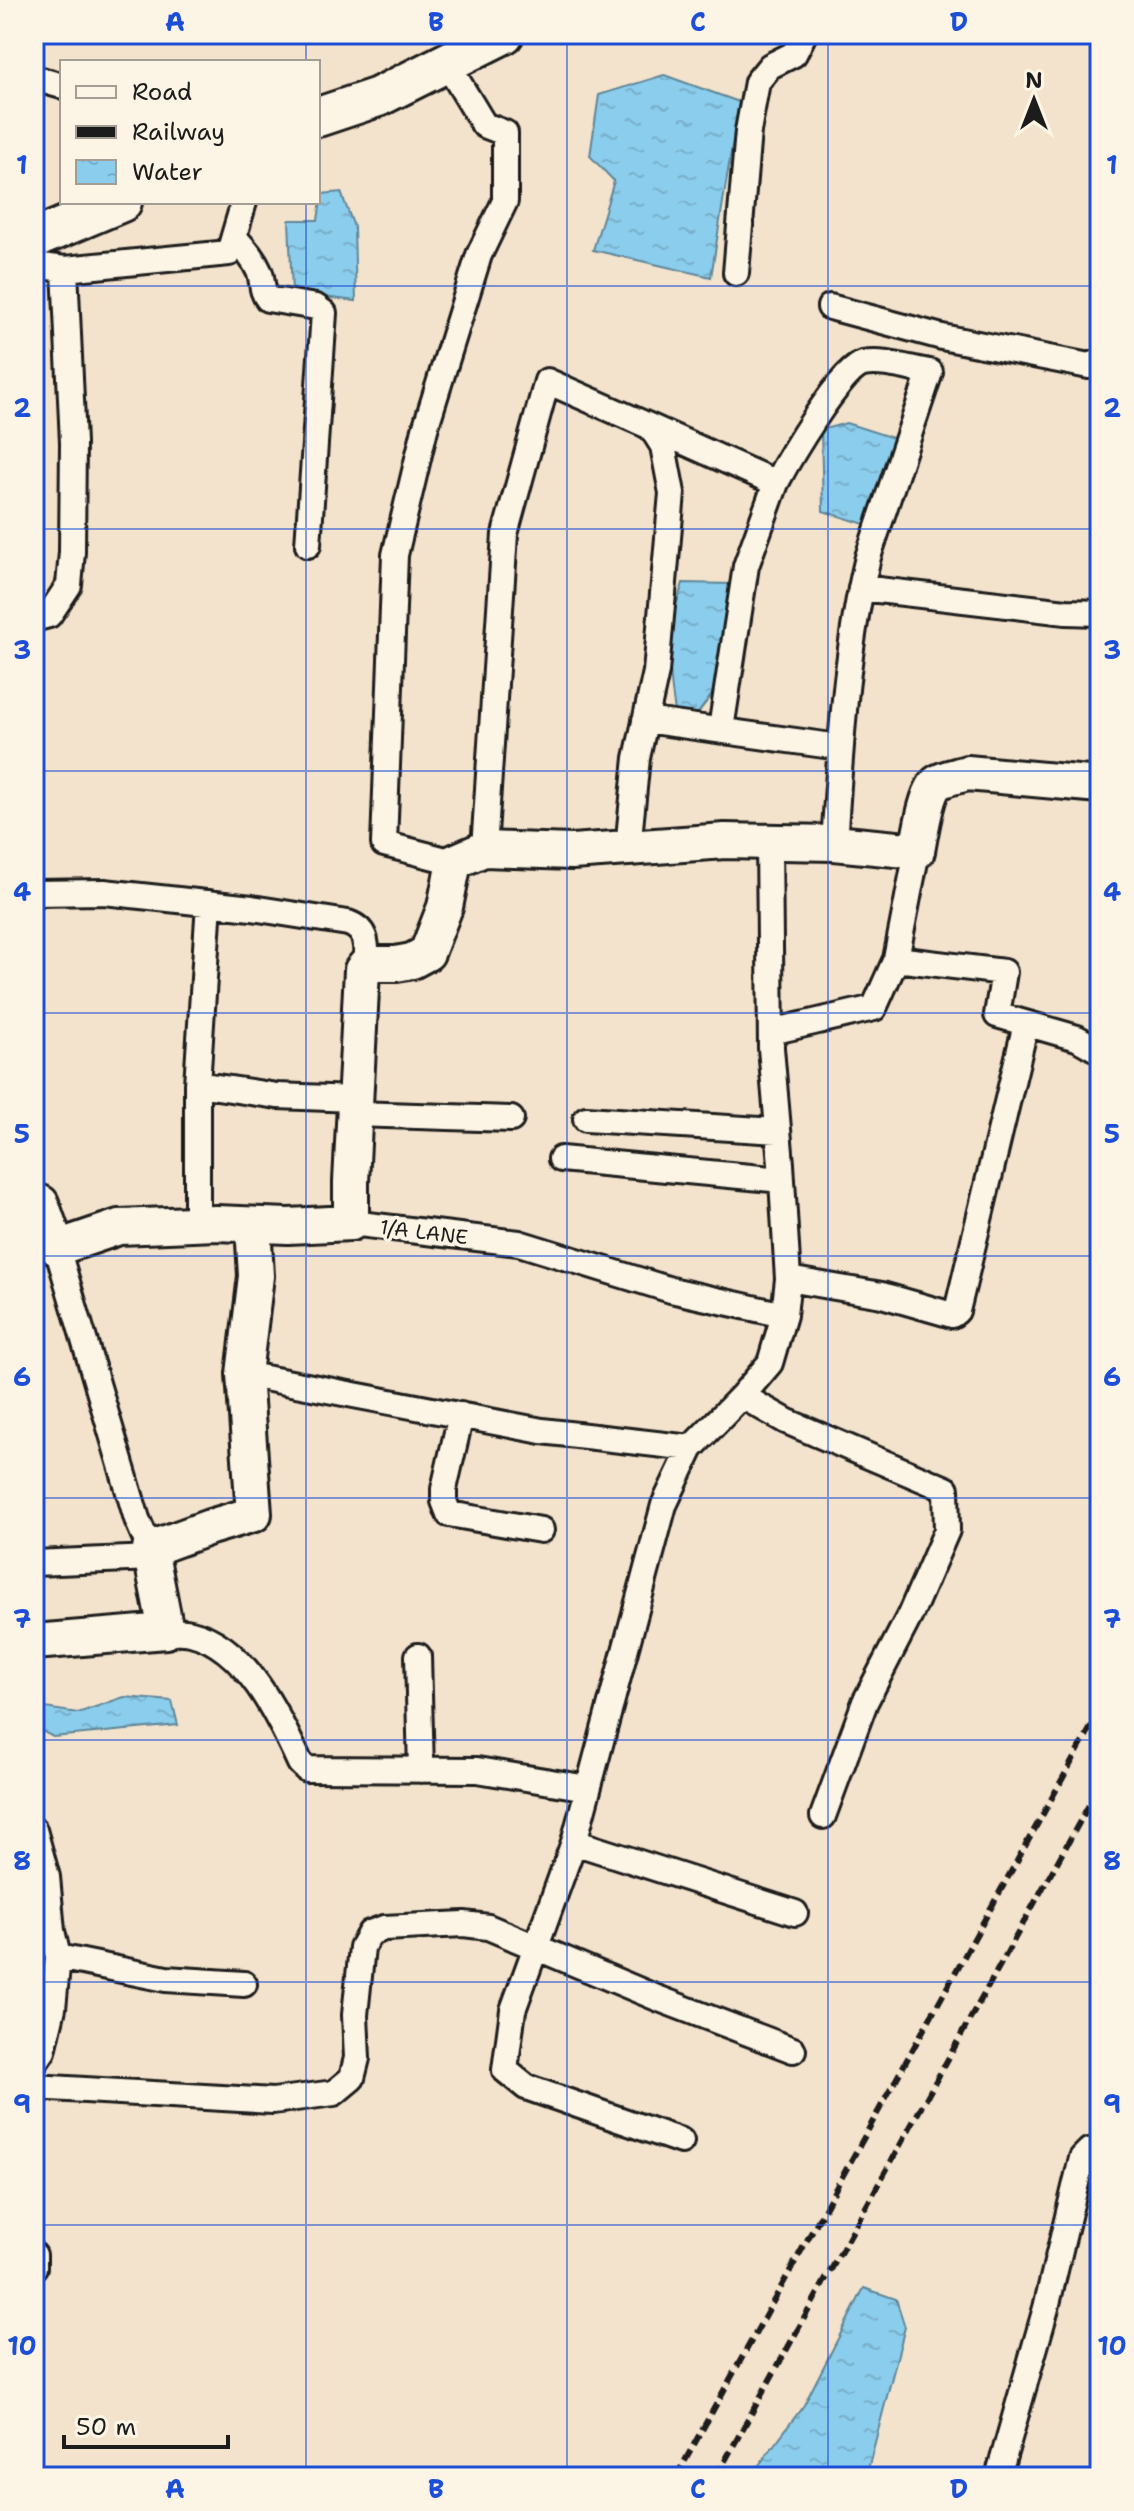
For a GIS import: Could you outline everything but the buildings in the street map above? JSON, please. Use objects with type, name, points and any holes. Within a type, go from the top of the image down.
[{"type":"main road","points":[[320,116],[378,97],[498,35]]},
{"type":"main road","points":[[34,239],[117,204]]},
{"type":"street","points":[[736,273],[748,131],[757,82],[770,66],[794,54],[804,34]]},
{"type":"street","points":[[446,62],[484,125],[505,133],[505,201],[479,255],[425,429],[395,555],[384,844],[469,855],[769,840],[917,851]]},
{"type":"street","points":[[34,78],[60,85]]},
{"type":"street","points":[[34,265],[65,269],[229,253],[244,204]]},
{"type":"street","points":[[235,238],[252,256],[268,299],[316,307],[324,313],[308,545]]},
{"type":"street","points":[[34,619],[49,615],[69,585],[72,552],[73,443],[65,269]]},
{"type":"street","points":[[830,307],[942,337],[1089,366],[1100,362]]},
{"type":"street","points":[[834,843],[839,747],[861,588],[868,557],[942,337]]},
{"type":"street","points":[[721,729],[746,566],[776,483],[787,462],[845,374],[860,364],[876,363],[930,372]]},
{"type":"street","points":[[367,964],[396,964],[412,961],[427,953],[469,855],[505,534],[547,381],[776,483]]},
{"type":"street","points":[[628,848],[637,758],[656,672],[672,493],[663,446],[651,427]]},
{"type":"street","points":[[861,588],[1066,612],[1100,613]]},
{"type":"street","points":[[645,720],[839,747]]},
{"type":"street","points":[[771,1032],[874,1008],[896,959],[930,794],[937,783],[967,773],[1100,785]]},
{"type":"street","points":[[681,2141],[526,2087],[505,2070],[513,2010],[574,1842],[664,1505],[691,1448],[770,1363],[784,1315],[788,1279],[771,1032],[769,840]]},
{"type":"street","points":[[34,893],[104,892],[252,908],[357,926],[366,936],[367,964],[362,970],[359,984],[351,1223]]},
{"type":"street","points":[[197,1223],[197,1084],[209,903]]},
{"type":"street","points":[[896,959],[1004,972],[997,1015],[1077,1038],[1100,1051]]},
{"type":"street","points":[[788,1279],[882,1295],[952,1315],[957,1311],[1026,1024]]},
{"type":"street","points":[[197,1084],[354,1106],[511,1119]]},
{"type":"street","points":[[586,1119],[778,1131]]},
{"type":"street","points":[[561,1159],[782,1180]]},
{"type":"street","points":[[36,1197],[57,1248],[137,1519],[151,1554],[166,1631]]},
{"type":"street","name":"1/A LANE","points":[[57,1248],[119,1227],[197,1223],[288,1226],[351,1223],[519,1243],[671,1290],[784,1315]]},
{"type":"street","points":[[34,1563],[151,1554],[210,1527],[254,1514],[244,1374],[256,1276],[253,1225]]},
{"type":"street","points":[[244,1374],[542,1431],[691,1448]]},
{"type":"street","points":[[742,1396],[786,1421],[946,1489],[947,1530],[910,1615],[865,1702],[823,1816]]},
{"type":"street","points":[[461,1415],[444,1489],[449,1514],[541,1530]]},
{"type":"street","points":[[34,1642],[166,1631],[192,1633],[209,1641],[242,1666],[275,1711],[300,1763],[306,1769],[477,1770],[588,1788]]},
{"type":"street","points":[[418,1656],[421,1770]]},
{"type":"street","points":[[34,1830],[47,1877],[43,1933],[58,1957],[53,2008],[43,2051],[34,2064]]},
{"type":"street","points":[[574,1842],[795,1913]]},
{"type":"street","points":[[34,2087],[273,2101],[334,2093],[352,2078],[357,2058],[355,2015],[362,1947],[370,1933],[384,1928],[464,1924],[488,1927],[793,2050]]},
{"type":"street","points":[[58,1957],[166,1979],[244,1984]]},
{"type":"street","points":[[998,2477],[1046,2308],[1082,2158],[1089,2151],[1100,2150]]},
{"type":"street","points":[[34,2255],[34,2267]]},
{"type":"water","points":[[664,75],[739,102],[711,277],[593,250],[614,181],[590,156],[599,95]]},
{"type":"water","points":[[341,192],[354,227],[356,301],[292,293],[289,220],[318,220],[322,194]]},
{"type":"water","points":[[846,423],[906,442],[871,526],[823,511],[821,430]]},
{"type":"water","points":[[683,583],[736,584],[719,685],[698,713],[675,712],[672,693],[671,632]]},
{"type":"water","points":[[124,1697],[172,1701],[178,1725],[53,1737],[34,1727],[34,1714],[39,1707],[78,1713]]},
{"type":"water","points":[[864,2288],[896,2299],[905,2327],[866,2477],[750,2477],[804,2405]]},
{"type":"railway","points":[[676,2477],[1100,1711]]},
{"type":"railway","points":[[716,2477],[1100,1785]]}]
